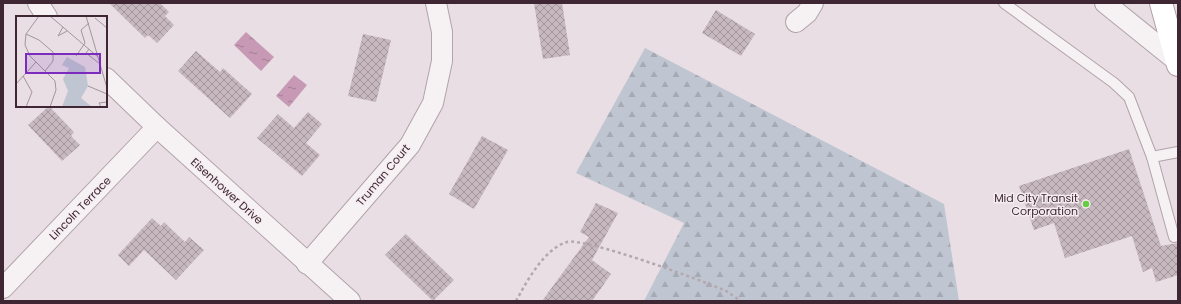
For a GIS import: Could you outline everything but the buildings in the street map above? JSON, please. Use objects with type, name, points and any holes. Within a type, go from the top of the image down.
[{"type":"main road","points":[[1161,3],[1177,63]]},
{"type":"street","points":[[38,3],[46,16]]},
{"type":"street","name":"Truman Court","points":[[307,264],[410,145],[433,103],[442,61],[442,32],[436,3]]},
{"type":"street","points":[[796,22],[807,13],[814,3]]},
{"type":"street","points":[[1105,3],[1177,63]]},
{"type":"street","name":"Eisenhower Drive","points":[[107,79],[157,128],[350,301]]},
{"type":"street","name":"Lincoln Terrace","points":[[3,288],[157,128]]},
{"type":"lane","points":[[1004,3],[1114,83],[1129,97],[1152,157],[1174,237],[1178,236]]},
{"type":"lane","points":[[1152,157],[1178,152]]},
{"type":"path","points":[[516,301],[524,286],[545,256],[567,242],[592,244],[676,272],[727,292],[741,301]]},
{"type":"green space","points":[[645,48],[944,204],[959,301],[644,301],[684,223],[576,173]]},
{"type":"water","points":[[246,32],[274,57],[261,71],[234,45]]},
{"type":"water","points":[[294,75],[307,85],[289,107],[276,96]]},
{"type":"place","name":"Mid City Transit Corporation","points":[[1086,204]]}]
